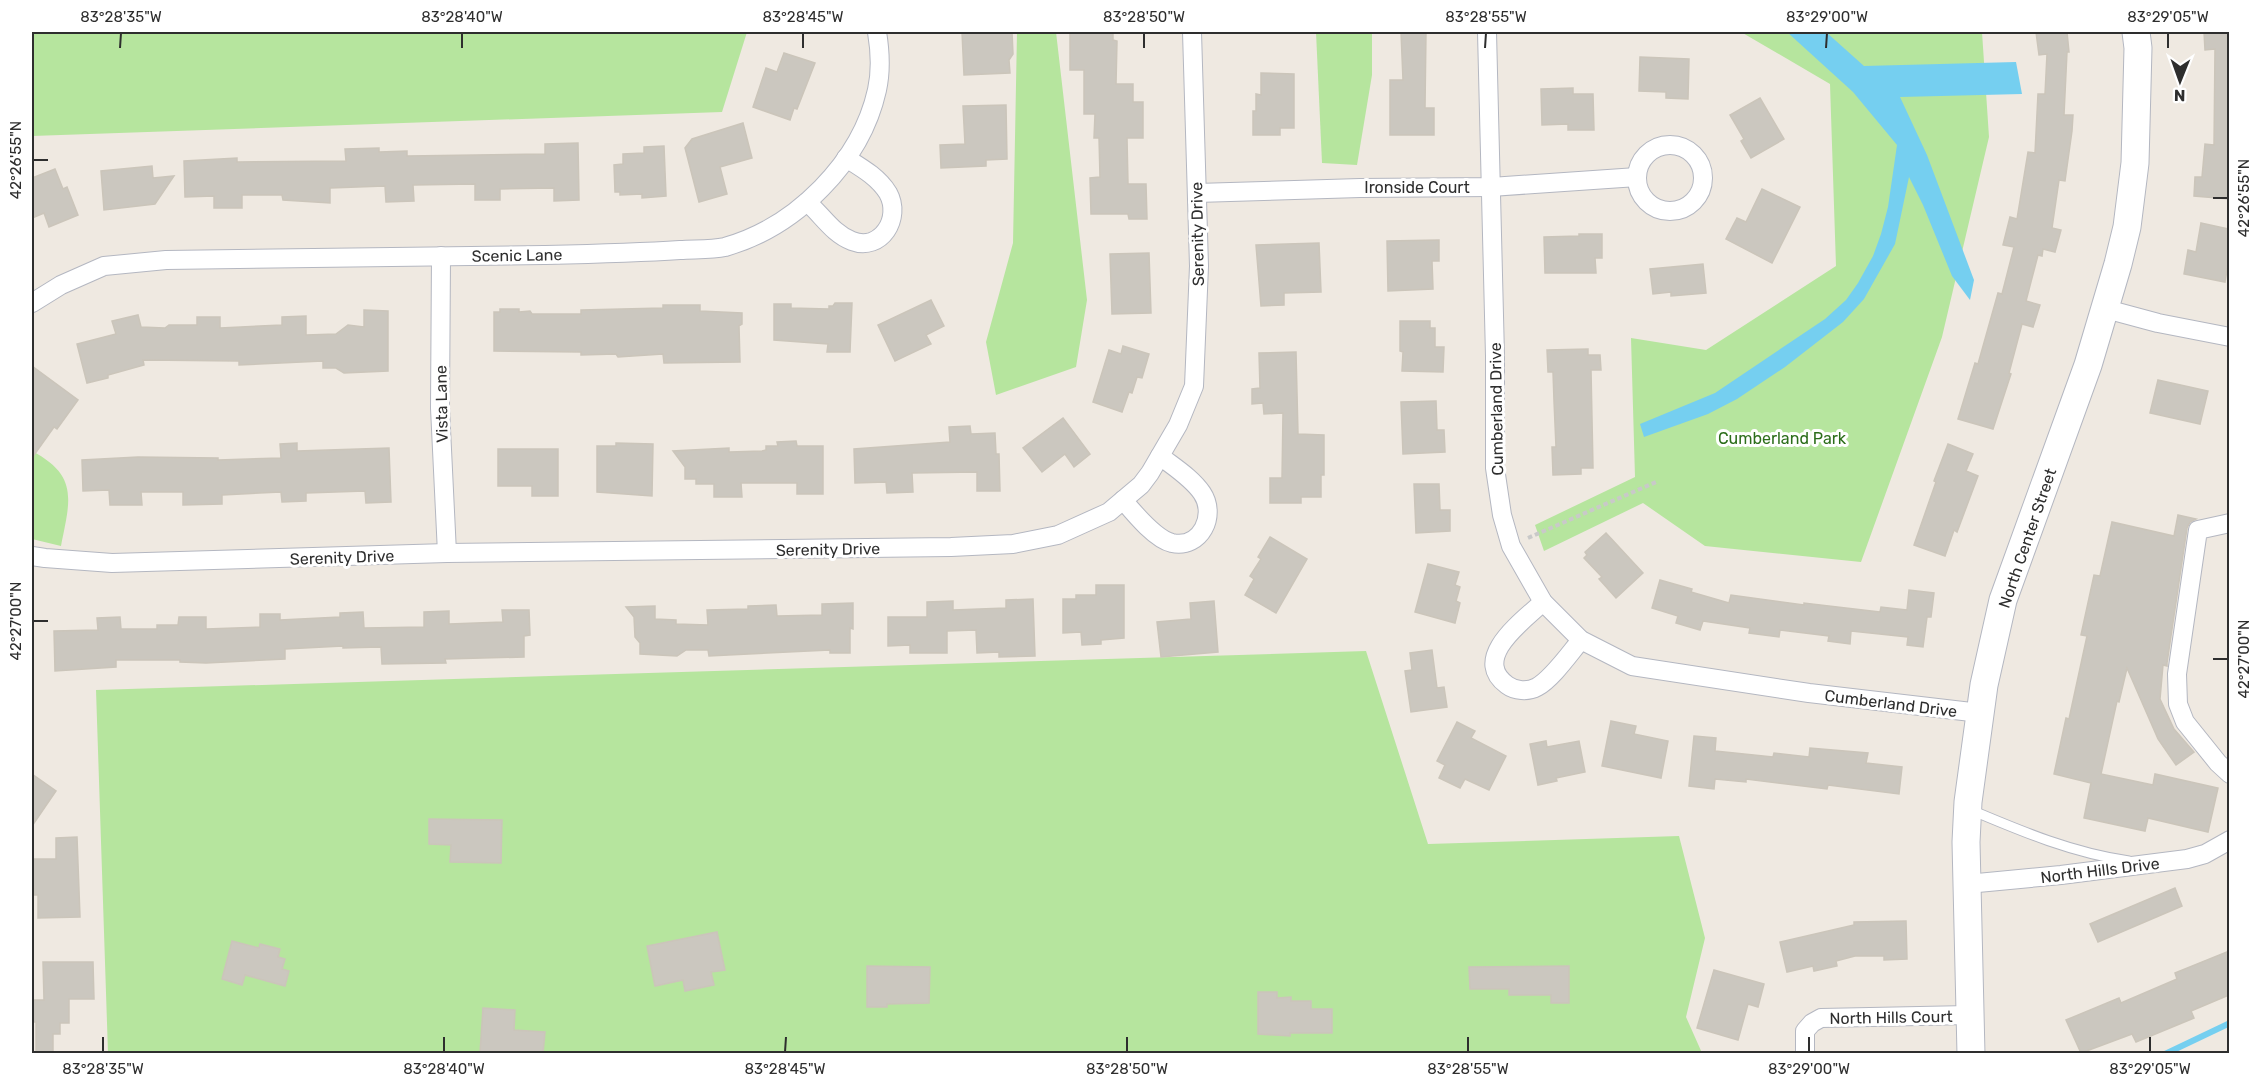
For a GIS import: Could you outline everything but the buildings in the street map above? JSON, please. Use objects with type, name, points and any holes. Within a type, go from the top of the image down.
[{"type":"street","name":"Scenic Lane","points":[[32,303],[61,285],[104,266],[166,260],[589,254],[724,247],[761,232],[786,218],[807,202],[846,158],[858,139],[877,90],[879,59],[877,32]]},
{"type":"street","name":"Serenity Drive","points":[[32,556],[112,562],[447,553],[1013,544],[1058,535],[1108,512],[1141,485],[1178,425],[1194,386],[1199,266],[1192,32]]},
{"type":"street","name":"Cumberland Drive","points":[[1487,32],[1495,356],[1495,468],[1502,515],[1511,546],[1543,602],[1581,640],[1632,666],[1809,693],[1980,713]]},
{"type":"street","name":"North Center Street","points":[[1971,1053],[1966,884],[1968,809],[1984,685],[2003,600],[2106,309],[2127,227],[2135,163],[2138,48],[2136,32]]},
{"type":"street","points":[[807,202],[837,231],[850,240],[868,243],[886,232],[891,224],[892,209],[887,192],[872,175],[846,158]]},
{"type":"street","name":"Ironside Court","points":[[1197,193],[1491,187],[1637,177]]},
{"type":"street","name":"Vista Lane","points":[[441,256],[440,408],[447,553]]},
{"type":"street","points":[[2106,309],[2158,323],[2229,337]]},
{"type":"street","points":[[1124,500],[1156,534],[1167,541],[1185,542],[1201,533],[1208,517],[1205,499],[1196,486],[1160,456]]},
{"type":"street","points":[[2229,523],[2198,530],[2177,674],[2178,704],[2185,722],[2218,764],[2229,774]]},
{"type":"street","points":[[1543,602],[1496,650],[1495,668],[1504,683],[1522,690],[1537,688],[1581,640]]},
{"type":"street","name":"North Hills Drive","points":[[1966,884],[2152,864],[2205,854],[2229,840]]},
{"type":"street","name":"North Hills Court","points":[[1805,1053],[1805,1031],[1821,1018],[1970,1015]]},
{"type":"lane","points":[[1968,809],[2074,850],[2152,864]]},
{"type":"path","points":[[1511,546],[1656,482]]},
{"type":"green space","points":[[32,32],[747,32],[722,112],[32,136]]},
{"type":"green space","points":[[1017,32],[1056,32],[1087,300],[1076,367],[996,395],[986,342],[1013,243]]},
{"type":"green space","points":[[1316,32],[1372,32],[1372,75],[1357,165],[1322,163]]},
{"type":"green space","name":"Cumberland Park","points":[[1741,32],[1982,32],[1989,137],[1942,337],[1861,562],[1705,546],[1643,503],[1544,551],[1535,525],[1635,477],[1631,338],[1706,350],[1836,266],[1830,84]]},
{"type":"green space","points":[[32,451],[58,470],[68,491],[67,515],[61,546],[32,539]]},
{"type":"green space","points":[[1366,651],[1428,844],[1679,836],[1705,938],[1686,1017],[1702,1053],[108,1053],[96,690]]},
{"type":"water","points":[[1787,32],[1826,32],[1864,66],[2016,62],[2022,94],[1900,97],[1927,155],[1974,280],[1970,300],[1952,276],[1909,177],[1895,244],[1864,299],[1843,322],[1785,367],[1737,399],[1708,414],[1644,437],[1640,424],[1715,393],[1825,319],[1846,300],[1858,283],[1873,256],[1881,234],[1888,207],[1897,145],[1853,92]]},
{"type":"waterway","points":[[2165,1054],[2230,1023]]}]
